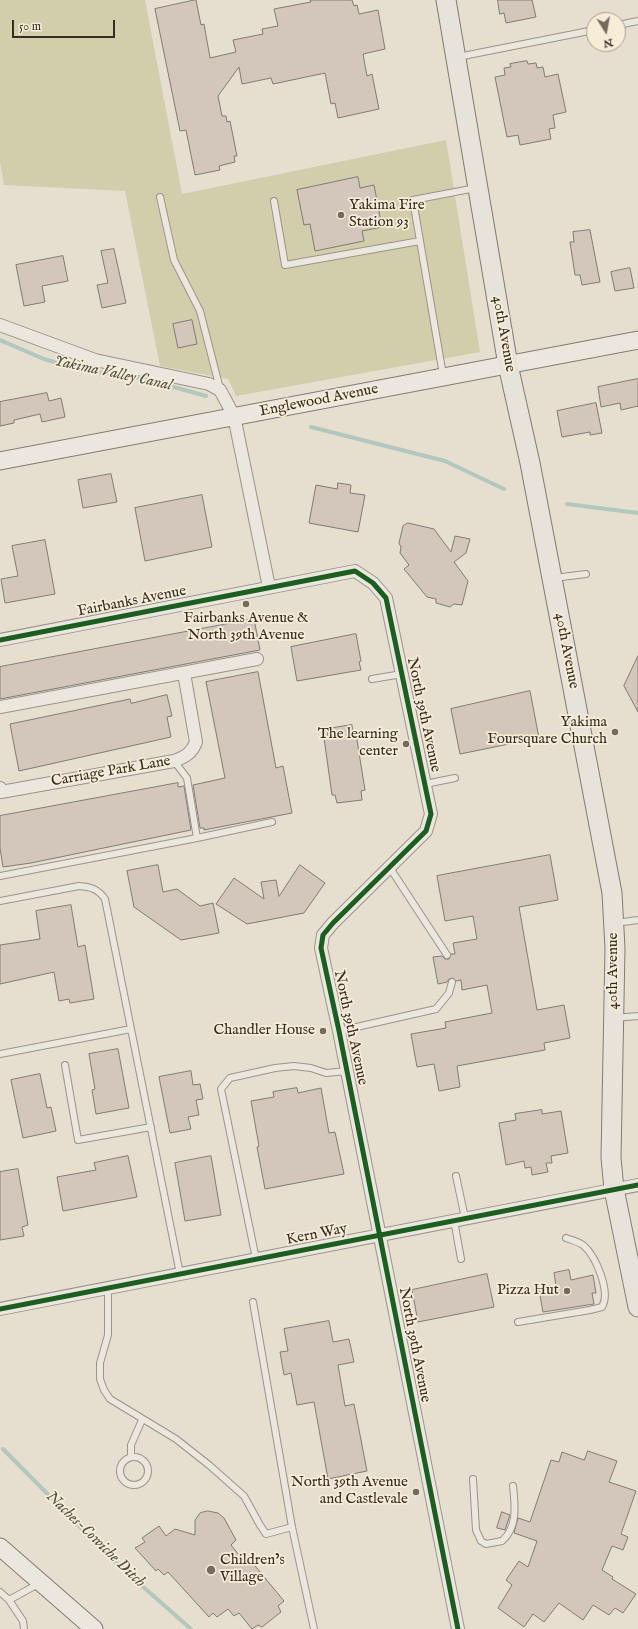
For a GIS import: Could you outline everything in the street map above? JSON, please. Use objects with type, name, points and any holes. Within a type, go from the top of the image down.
[{"type":"main road","name":"40th Avenue","points":[[446,0],[508,365],[530,463],[612,892],[614,924],[614,1018],[611,1158],[614,1189],[638,1307]]},
{"type":"street","points":[[0,325],[95,360],[208,384],[220,390],[234,416],[270,587]]},
{"type":"street","name":"Englewood Avenue","points":[[0,461],[638,340]]},
{"type":"street","name":"North 39th Avenue","points":[[270,587],[355,571],[373,583],[386,598],[431,814],[426,831],[333,923],[323,935],[321,948],[339,1031],[458,1629]]},
{"type":"street","name":"Fairbanks Avenue","points":[[0,640],[270,587]]},
{"type":"street","points":[[0,707],[257,659]]},
{"type":"street","name":"Carriage Park Lane","points":[[0,791],[174,761],[184,757],[192,751],[196,742],[184,673]]},
{"type":"street","name":"Kern Way","points":[[0,1309],[638,1185]]},
{"type":"street","points":[[0,1547],[94,1629]]},
{"type":"lane","points":[[626,23],[638,21]]},
{"type":"lane","points":[[456,58],[586,32]]},
{"type":"lane","points":[[443,377],[413,200],[478,188]]},
{"type":"lane","points":[[160,197],[174,260],[200,312],[220,390]]},
{"type":"lane","points":[[274,201],[285,265],[420,241]]},
{"type":"lane","points":[[552,579],[586,574]]},
{"type":"lane","points":[[372,679],[402,674]]},
{"type":"lane","points":[[174,761],[188,778],[197,838]]},
{"type":"lane","points":[[425,784],[455,778]]},
{"type":"lane","points":[[0,876],[272,822]]},
{"type":"lane","points":[[390,868],[447,955]]},
{"type":"lane","points":[[0,901],[80,886],[91,887],[100,892],[105,899],[180,1274]]},
{"type":"lane","points":[[614,924],[638,920]]},
{"type":"lane","points":[[339,1031],[436,1009],[449,994],[452,982]]},
{"type":"lane","points":[[614,1018],[638,1016]]},
{"type":"lane","points":[[0,1054],[131,1029]]},
{"type":"lane","points":[[65,1065],[78,1140],[151,1127]]},
{"type":"lane","points":[[256,1259],[221,1089],[230,1078],[275,1068],[294,1066],[311,1068],[326,1073],[347,1071]]},
{"type":"lane","points":[[456,1176],[461,1259]]},
{"type":"lane","points":[[518,1322],[602,1307],[604,1303],[603,1280],[595,1262],[583,1244],[566,1238]]},
{"type":"lane","points":[[108,1288],[108,1335],[100,1363],[100,1380],[110,1399],[142,1420],[176,1439],[244,1496],[266,1534],[292,1527]]},
{"type":"lane","points":[[253,1302],[292,1527],[314,1629]]},
{"type":"lane","points":[[131,1457],[131,1445],[142,1420]]},
{"type":"lane","points":[[131,1457],[142,1459],[148,1468],[146,1479],[137,1485],[126,1483],[120,1474],[122,1463],[131,1457]]},
{"type":"lane","points":[[473,1479],[476,1530],[481,1541],[486,1544],[502,1541],[512,1526],[515,1507],[513,1486]]},
{"type":"lane","points":[[9,1600],[41,1583]]},
{"type":"lane","points":[[0,1592],[9,1600],[23,1622],[24,1629]]},
{"type":"shaded area","points":[[0,0],[145,0],[182,194],[446,140],[480,352],[236,396],[228,379],[160,366],[125,191],[4,185],[0,162]]},
{"type":"building","points":[[196,0],[201,25],[204,24],[210,58],[236,52],[233,40],[263,34],[262,29],[278,26],[274,9],[311,2],[310,0],[352,0],[354,6],[357,5],[359,14],[378,10],[385,49],[363,54],[367,76],[372,74],[379,109],[338,118],[335,103],[331,104],[325,73],[273,84],[271,78],[242,84],[239,67],[218,96],[222,116],[226,116],[227,122],[230,121],[237,156],[234,156],[235,162],[219,166],[220,170],[195,175],[186,130],[180,131],[155,9]]},
{"type":"building","points":[[498,0],[532,0],[536,17],[506,23],[504,13],[500,14]]},
{"type":"building","points":[[527,61],[528,64],[536,63],[537,68],[543,67],[545,77],[558,74],[566,112],[553,115],[555,128],[549,129],[551,139],[520,145],[518,135],[507,137],[495,77],[505,75],[504,68],[511,67],[510,64]]},
{"type":"building","name":"Yakima Fire Station 93","points":[[358,177],[360,188],[374,185],[382,227],[362,231],[364,241],[315,251],[310,224],[304,225],[297,190]]},
{"type":"building","points":[[590,230],[600,282],[582,285],[580,275],[575,275],[570,242],[574,242],[573,232]]},
{"type":"building","points":[[114,249],[126,303],[102,308],[97,285],[108,283],[101,251]]},
{"type":"building","points":[[63,256],[68,281],[42,286],[45,302],[24,306],[16,265]]},
{"type":"building","points":[[630,268],[634,288],[615,291],[611,272]]},
{"type":"building","points":[[192,320],[197,344],[178,348],[173,324]]},
{"type":"building","points":[[638,379],[638,406],[621,410],[620,403],[601,407],[598,387]]},
{"type":"building","points":[[47,393],[49,401],[61,398],[65,417],[42,422],[40,414],[14,420],[14,423],[0,426],[0,402]]},
{"type":"building","points":[[596,403],[602,433],[590,435],[590,432],[562,437],[557,411]]},
{"type":"building","points":[[111,474],[117,502],[83,508],[78,480]]},
{"type":"building","points":[[338,483],[351,485],[350,493],[365,495],[358,532],[309,523],[316,485],[337,489]]},
{"type":"building","points":[[202,495],[212,547],[145,561],[135,508]]},
{"type":"building","points":[[408,523],[434,529],[451,552],[455,536],[470,539],[466,553],[454,562],[468,581],[462,605],[454,604],[450,607],[436,603],[436,599],[427,597],[404,569],[409,565],[400,553],[401,547],[399,543],[403,526]]},
{"type":"building","points":[[45,540],[55,594],[5,603],[1,579],[18,576],[12,546]]},
{"type":"building","points":[[254,619],[260,650],[0,699],[0,667]]},
{"type":"building","points":[[356,634],[361,661],[359,662],[361,670],[297,681],[291,647]]},
{"type":"building","points":[[638,656],[638,712],[624,686]]},
{"type":"building","points":[[258,672],[276,768],[283,766],[292,813],[204,830],[204,828],[200,828],[193,785],[225,778],[206,682]]},
{"type":"building","points":[[530,691],[539,738],[460,754],[451,709]]},
{"type":"building","points":[[167,695],[172,716],[167,717],[171,737],[19,771],[10,724],[130,699],[131,703]]},
{"type":"building","points":[[352,725],[353,735],[356,734],[365,790],[361,791],[362,800],[337,803],[335,795],[332,795],[324,738],[328,737],[327,729]]},
{"type":"building","points":[[178,783],[178,787],[184,786],[191,830],[31,863],[3,867],[0,848],[0,816]]},
{"type":"building","points":[[550,855],[558,900],[519,907],[537,1010],[564,1005],[570,1038],[544,1043],[545,1050],[457,1066],[460,1087],[439,1091],[434,1064],[417,1067],[411,1034],[446,1028],[445,1022],[492,1013],[487,985],[462,990],[461,980],[456,981],[453,978],[449,979],[447,982],[438,984],[433,957],[442,956],[445,959],[449,959],[451,954],[455,954],[453,943],[477,939],[473,916],[445,921],[437,876]]},
{"type":"building","points":[[158,865],[163,892],[177,889],[200,906],[213,903],[219,933],[181,940],[134,907],[127,871]]},
{"type":"building","points":[[300,865],[325,883],[304,913],[247,924],[216,904],[234,878],[264,899],[261,882],[276,880],[279,896]]},
{"type":"building","points":[[71,905],[78,947],[85,945],[94,999],[70,1003],[69,999],[59,1001],[54,972],[0,984],[0,945],[40,939],[36,911]]},
{"type":"building","points":[[118,1049],[129,1108],[96,1114],[92,1090],[95,1089],[89,1054]]},
{"type":"building","points":[[191,1071],[193,1085],[200,1084],[203,1099],[196,1100],[199,1115],[188,1117],[191,1129],[170,1133],[159,1077]]},
{"type":"building","points":[[40,1074],[47,1108],[51,1107],[56,1131],[23,1138],[11,1080]]},
{"type":"building","points":[[297,1088],[298,1093],[321,1088],[329,1133],[335,1132],[344,1174],[265,1189],[257,1147],[259,1146],[251,1101],[274,1097],[273,1092]]},
{"type":"building","points":[[542,1110],[542,1114],[561,1111],[568,1153],[551,1156],[552,1163],[546,1163],[548,1172],[532,1175],[531,1167],[525,1168],[524,1161],[506,1165],[499,1123],[516,1120],[515,1114]]},
{"type":"building","points":[[128,1156],[137,1197],[63,1211],[57,1177],[96,1170],[94,1163]]},
{"type":"building","points":[[211,1156],[221,1215],[185,1221],[175,1163]]},
{"type":"building","points":[[18,1169],[28,1225],[22,1227],[24,1236],[0,1240],[0,1172]]},
{"type":"building","name":"Pizza Hut","points":[[569,1270],[571,1280],[593,1275],[596,1293],[592,1293],[594,1304],[543,1312],[539,1290],[556,1286],[554,1273]]},
{"type":"building","points":[[487,1274],[494,1307],[418,1322],[412,1290]]},
{"type":"building","points":[[329,1321],[333,1342],[349,1339],[354,1362],[338,1365],[345,1406],[354,1404],[367,1471],[328,1479],[314,1402],[297,1405],[291,1373],[284,1375],[280,1352],[288,1351],[284,1329]]},
{"type":"building","points":[[588,1451],[617,1461],[609,1482],[636,1491],[621,1534],[628,1537],[623,1550],[612,1546],[602,1570],[613,1577],[612,1579],[636,1594],[623,1613],[615,1608],[609,1615],[593,1605],[583,1620],[559,1603],[544,1622],[533,1614],[524,1627],[498,1608],[512,1585],[506,1580],[519,1561],[528,1567],[537,1541],[514,1533],[518,1518],[530,1522],[551,1460],[559,1462],[562,1452],[584,1460]]},
{"type":"building","points":[[208,1511],[218,1513],[224,1518],[236,1540],[231,1545],[247,1565],[251,1561],[284,1601],[278,1606],[281,1612],[262,1627],[258,1625],[252,1629],[239,1613],[234,1616],[228,1609],[217,1617],[213,1613],[209,1617],[168,1572],[164,1575],[158,1569],[156,1571],[135,1548],[145,1542],[142,1538],[159,1526],[166,1536],[175,1529],[195,1535],[195,1520],[200,1513]]},
{"type":"building","points":[[502,1512],[510,1515],[505,1530],[497,1528]]},
{"type":"waterway","name":"Yakima Valley Canal","points":[[0,340],[44,359],[78,369],[145,379],[206,396]]},
{"type":"waterway","name":"Yakima Valley Canal","points":[[311,427],[445,461],[504,489]]},
{"type":"waterway","name":"Yakima Valley Canal","points":[[567,504],[638,513]]},
{"type":"waterway","name":"Naches-Cowiche Ditch","points":[[3,1449],[115,1562],[191,1629]]},
{"type":"cycle path","points":[[0,640],[355,571],[373,583],[386,598],[431,814],[426,831],[333,923],[323,935],[321,948],[339,1031],[458,1629]]},
{"type":"cycle path","points":[[0,1309],[638,1185]]},
{"type":"place","name":"Yakima Fire Station 93","points":[[341,215]]},
{"type":"place","name":"Fairbanks Avenue & North 39th Avenue","points":[[246,604]]},
{"type":"place","name":"Yakima Foursquare Church","points":[[615,732]]},
{"type":"place","name":"The learning center","points":[[406,744]]},
{"type":"place","name":"Chandler House","points":[[323,1031]]},
{"type":"place","name":"Pizza Hut","points":[[567,1291]]},
{"type":"place","name":"North 39th Avenue and Castlevale","points":[[416,1492]]},
{"type":"place","name":"Children’s Village","points":[[211,1570]]}]
